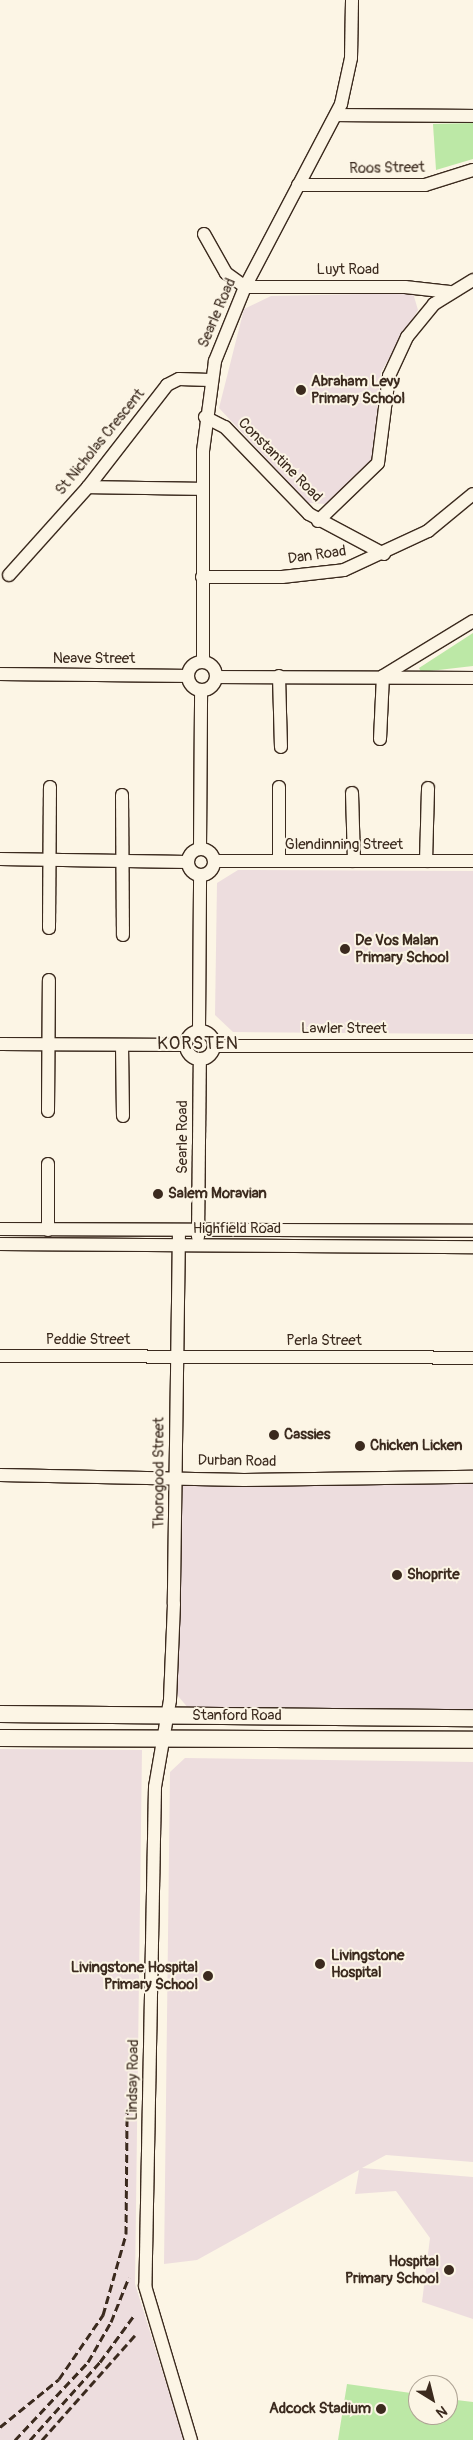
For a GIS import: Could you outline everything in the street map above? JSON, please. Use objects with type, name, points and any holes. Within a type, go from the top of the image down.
[{"type":"main road","name":"Stanford Road","points":[[0,1714],[473,1718]]},
{"type":"main road","name":"Stanford Road","points":[[0,1738],[473,1740]]},
{"type":"street","name":"Searle Road","points":[[203,662],[203,490],[205,417],[210,380],[224,330],[336,115],[350,70],[352,0]]},
{"type":"street","points":[[336,115],[473,116]]},
{"type":"street","name":"Roos Street","points":[[298,185],[425,185],[473,170]]},
{"type":"street","points":[[204,234],[226,273],[245,287]]},
{"type":"street","points":[[318,521],[378,463],[385,394],[395,358],[421,318],[450,292],[473,280]]},
{"type":"street","name":"Luyt Road","points":[[245,287],[405,286],[450,292]]},
{"type":"street","name":"St Nicholas Crescent","points":[[9,575],[88,487],[167,385],[179,379],[210,380]]},
{"type":"street","name":"Constantine Road","points":[[205,417],[225,427],[318,521],[384,554]]},
{"type":"street","points":[[88,487],[203,490]]},
{"type":"street","name":"Dan Road","points":[[202,577],[328,573],[384,554],[428,531],[473,494]]},
{"type":"street","points":[[383,676],[473,621]]},
{"type":"street","points":[[203,662],[211,665],[216,677],[209,688],[201,690],[191,686],[187,676],[194,664],[203,662]]},
{"type":"street","name":"Neave Street","points":[[0,674],[187,676]]},
{"type":"street","points":[[279,676],[281,747]]},
{"type":"street","points":[[216,677],[383,676],[473,678]]},
{"type":"street","points":[[380,739],[383,676]]},
{"type":"street","points":[[200,848],[201,690]]},
{"type":"street","points":[[49,928],[50,787]]},
{"type":"street","points":[[279,787],[280,861]]},
{"type":"street","points":[[426,861],[428,788]]},
{"type":"street","points":[[352,793],[354,861]]},
{"type":"street","points":[[122,795],[123,935]]},
{"type":"street","points":[[200,848],[210,852],[215,861],[211,871],[200,875],[191,870],[188,862],[192,852],[200,848]]},
{"type":"street","points":[[0,860],[188,862]]},
{"type":"street","name":"Glendinning Street","points":[[215,861],[473,861]]},
{"type":"street","points":[[199,1030],[200,875]]},
{"type":"street","points":[[48,1111],[49,980]]},
{"type":"street","points":[[199,1030],[210,1035],[214,1046],[210,1055],[200,1059],[190,1055],[186,1045],[188,1037],[199,1030]]},
{"type":"street","points":[[0,1044],[186,1045]]},
{"type":"street","points":[[122,1045],[123,1116]]},
{"type":"street","name":"Lawler Street","points":[[214,1046],[473,1046]]},
{"type":"street","name":"Searle Road","points":[[196,1245],[199,1230],[200,1059]]},
{"type":"street","points":[[48,1164],[48,1230]]},
{"type":"street","name":"Highfield Road","points":[[0,1230],[473,1232]]},
{"type":"street","name":"Thorogood Street","points":[[167,1716],[176,1476],[175,1356],[180,1230]]},
{"type":"street","points":[[256,1230],[257,1246]]},
{"type":"street","name":"Highfield Road","points":[[0,1244],[473,1247]]},
{"type":"street","name":"Peddie Street","points":[[0,1356],[175,1356]]},
{"type":"street","name":"Perla Street","points":[[175,1356],[473,1358]]},
{"type":"street","name":"Durban Road","points":[[0,1475],[176,1476],[244,1480],[473,1477]]},
{"type":"street","name":"Lindsay Road","points":[[167,1716],[161,1739],[155,1787],[145,2286],[191,2440]]},
{"type":"shaded area","name":"Abraham Levy Primary School","points":[[413,293],[418,310],[381,372],[372,461],[326,504],[308,503],[219,408],[244,309],[271,296]]},
{"type":"shaded area","name":"De Vos Malan Primary School","points":[[238,870],[473,871],[473,1034],[233,1032],[215,1015],[217,883]]},
{"type":"shaded area","points":[[181,1483],[473,1484],[473,1709],[189,1709],[178,1696],[176,1685]]},
{"type":"shaded area","points":[[0,1749],[142,1750],[135,2284],[184,2440],[0,2440]]},
{"type":"shaded area","name":"Livingstone Hospital","points":[[185,1758],[473,1762],[473,2162],[386,2155],[362,2168],[473,2177],[473,2319],[422,2302],[430,2238],[396,2191],[355,2194],[359,2170],[197,2260],[164,2264],[170,1772]]},
{"type":"green space","points":[[473,123],[473,159],[436,170],[433,124]]},
{"type":"green space","points":[[473,633],[473,666],[421,672],[419,668]]},
{"type":"green space","name":"Adcock Stadium","points":[[347,2384],[408,2393],[408,2425],[458,2425],[458,2400],[473,2402],[473,2440],[338,2440]]},
{"type":"railway","points":[[0,2427],[59,2379],[103,2315],[126,2234],[127,2109]]},
{"type":"railway","points":[[15,2440],[88,2362],[111,2322],[129,2277]]},
{"type":"railway","points":[[30,2440],[100,2362],[135,2314]]},
{"type":"railway","points":[[42,2440],[136,2334]]},
{"type":"place","name":"Abraham Levy Primary School","points":[[301,390]]},
{"type":"place","name":"De Vos Malan Primary School","points":[[345,949]]},
{"type":"place","name":"Salem Moravian","points":[[158,1194]]},
{"type":"place","name":"Cassies","points":[[274,1435]]},
{"type":"place","name":"Chicken Licken","points":[[360,1446]]},
{"type":"place","name":"Shoprite","points":[[397,1575]]},
{"type":"place","name":"Livingstone Hospital","points":[[320,1964]]},
{"type":"place","name":"Livingstone Hospital Primary School","points":[[208,1976]]},
{"type":"place","name":"Hospital Primary School","points":[[449,2270]]},
{"type":"place","name":"Adcock Stadium","points":[[381,2409]]},
{"type":"district","name":"KORSTEN","points":[[198,1044]]}]
